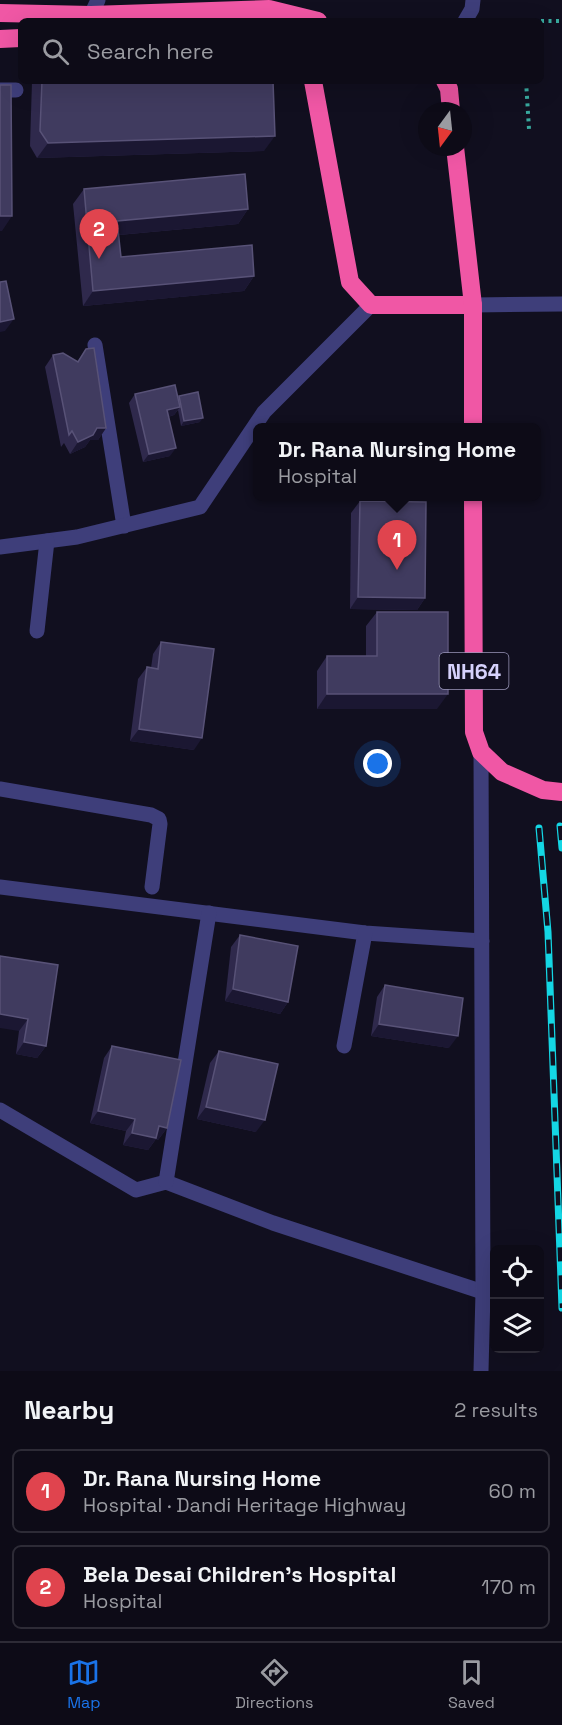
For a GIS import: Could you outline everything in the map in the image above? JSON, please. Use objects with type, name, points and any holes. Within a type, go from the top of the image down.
[{"type":"highway","points":[[0,13],[95,7],[231,5],[269,9],[306,18]]},
{"type":"highway","points":[[0,39],[18,38]]},
{"type":"highway","points":[[314,84],[350,282],[371,305],[472,305]]},
{"type":"highway","points":[[446,84],[450,102]]},
{"type":"highway","points":[[456,156],[472,305],[473,423]]},
{"type":"highway","name":"NH64","points":[[473,501],[474,732],[481,752]]},
{"type":"highway","points":[[481,752],[502,772],[543,790],[562,792]]},
{"type":"street","points":[[467,18],[472,9],[473,0]]},
{"type":"street","points":[[472,305],[562,304]]},
{"type":"street","points":[[257,423],[264,412],[371,305]]},
{"type":"street","points":[[95,345],[124,526]]},
{"type":"street","points":[[0,547],[77,537],[200,507],[253,428]]},
{"type":"street","points":[[37,631],[47,541]]},
{"type":"street","points":[[481,752],[483,1292],[481,1371]]},
{"type":"street","points":[[0,789],[151,815],[159,819],[152,887]]},
{"type":"street","points":[[0,887],[365,933],[482,941]]},
{"type":"street","points":[[166,1182],[209,913]]},
{"type":"street","points":[[344,1046],[365,933]]},
{"type":"street","points":[[0,1110],[135,1190],[166,1182],[273,1223],[483,1292]]},
{"type":"path","points":[[544,21],[562,21]]},
{"type":"path","points":[[526,84],[529,129]]},
{"type":"building","points":[[42,84],[273,84],[275,136],[48,143],[40,131]]},
{"type":"building","points":[[0,85],[11,85],[12,216],[0,216]]},
{"type":"building","points":[[245,174],[248,209],[117,221],[121,257],[252,245],[254,276],[93,291],[84,189]]},
{"type":"building","points":[[6,281],[14,319],[0,322],[0,282]]},
{"type":"building","points":[[94,348],[106,428],[97,428],[93,435],[78,442],[72,431],[69,435],[53,355],[63,353],[78,362],[86,349]]},
{"type":"building","points":[[175,385],[180,407],[167,410],[176,448],[149,454],[135,394]]},
{"type":"building","points":[[198,392],[203,418],[184,421],[179,396]]},
{"type":"building","points":[[360,501],[426,502],[425,598],[358,597]]},
{"type":"building","points":[[377,612],[448,612],[448,694],[327,694],[327,656],[377,656]]},
{"type":"building","points":[[161,642],[214,649],[202,738],[139,729],[147,667],[158,669]]},
{"type":"building","points":[[240,935],[298,946],[288,1002],[233,989]]},
{"type":"building","points":[[0,956],[58,965],[46,1046],[24,1042],[28,1019],[0,1014]]},
{"type":"building","points":[[385,985],[463,998],[458,1036],[379,1024]]},
{"type":"building","points":[[112,1046],[181,1060],[167,1128],[159,1126],[156,1138],[132,1133],[135,1119],[98,1111]]},
{"type":"building","points":[[219,1051],[278,1064],[265,1120],[206,1107]]},
{"type":"railway","points":[[560,826],[562,848]]},
{"type":"railway","points":[[539,828],[548,932],[562,1308]]},
{"type":"place","name":"Bela Desai Children's Hospital","points":[[99,259]]},
{"type":"place","name":"Dr. Rana Nursing Home","points":[[397,570]]}]
